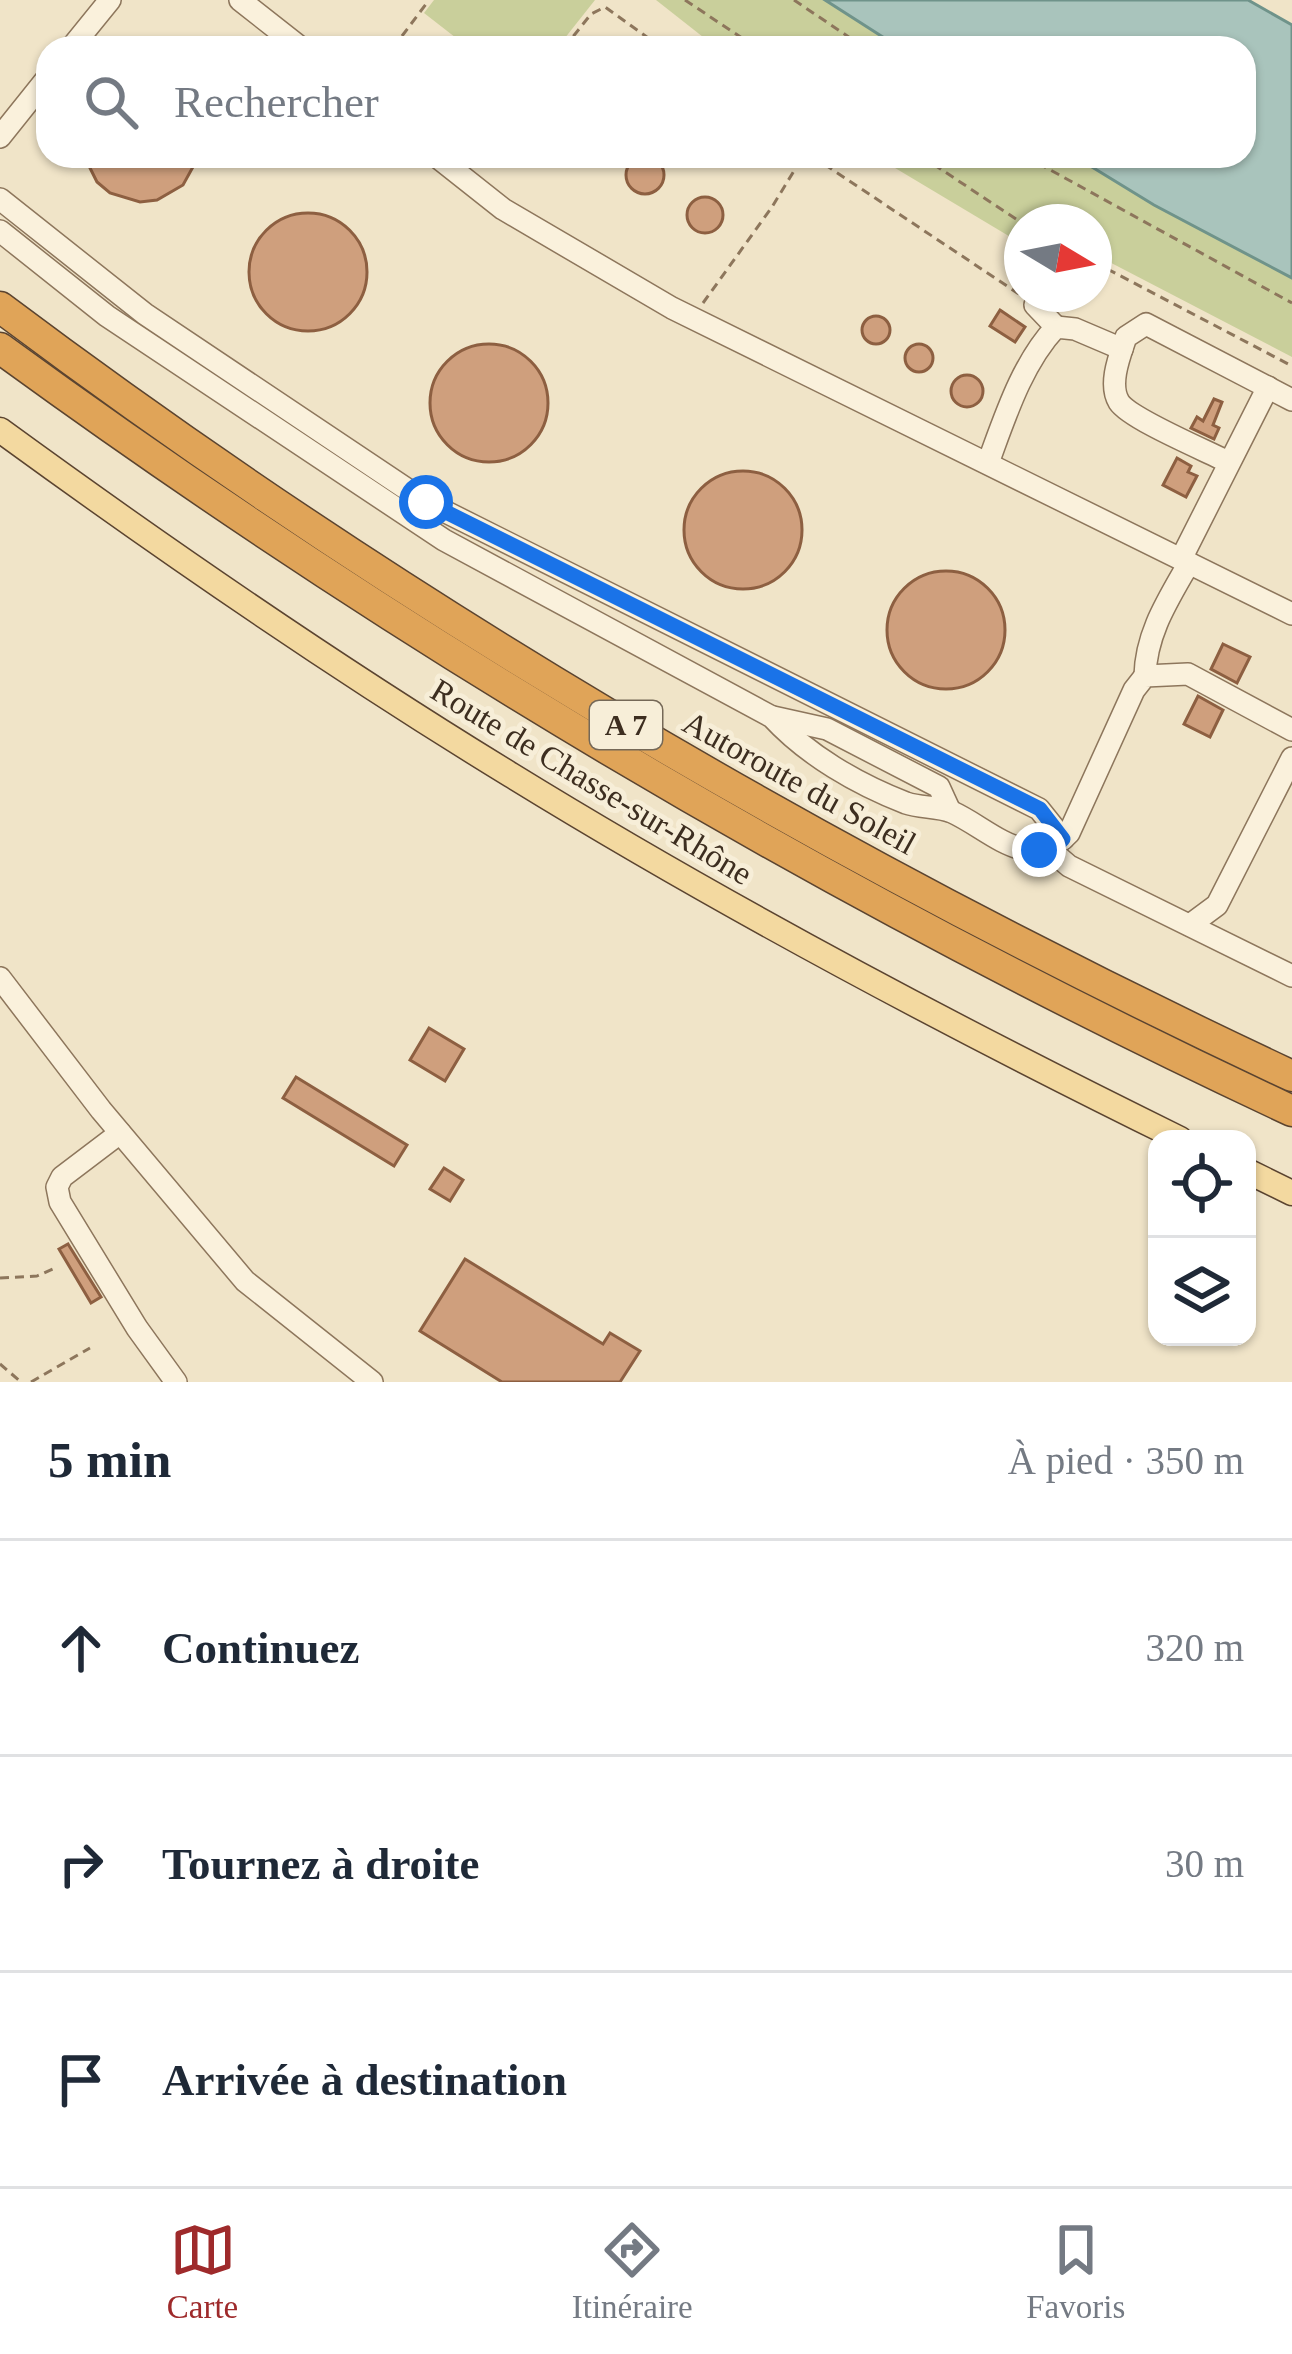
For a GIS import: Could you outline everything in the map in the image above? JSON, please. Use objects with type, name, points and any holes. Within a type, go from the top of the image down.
[{"type":"highway","name":"Autoroute du Soleil","points":[[0,307],[267,498],[604,712],[944,904],[1292,1076]]},
{"type":"highway","name":"Autoroute du Soleil","points":[[0,348],[244,521],[595,745],[912,923],[1292,1111]]},
{"type":"main road","name":"Route de Chasse-sur-Rhône","points":[[0,430],[208,578],[512,776],[850,970],[1162,1130]]},
{"type":"main road","points":[[1256,1176],[1292,1192]]},
{"type":"street","points":[[81,36],[110,0]]},
{"type":"street","points":[[240,0],[286,36]]},
{"type":"street","points":[[0,137],[36,92]]},
{"type":"street","points":[[451,168],[503,209],[693,318],[1292,614]]},
{"type":"street","points":[[0,199],[146,314],[426,502],[1040,809],[1070,866],[1292,976]]},
{"type":"street","points":[[0,231],[106,316],[444,540],[772,717],[827,729],[939,788],[950,811],[1016,847],[1055,844]]},
{"type":"street","points":[[1042,312],[1056,327],[1075,329],[1122,350]]},
{"type":"street","points":[[1228,462],[1134,415],[1119,401],[1115,380],[1126,337],[1146,324],[1292,400]]},
{"type":"street","points":[[988,463],[1041,343],[1056,327]]},
{"type":"street","points":[[1055,844],[1145,676],[1145,652],[1156,621],[1228,462],[1268,387]]},
{"type":"street","points":[[1145,676],[1188,674],[1292,730]]},
{"type":"street","points":[[1190,925],[1217,905],[1292,758]]},
{"type":"street","points":[[0,978],[119,1133],[245,1281],[372,1382]]},
{"type":"street","points":[[119,1133],[57,1186],[61,1202],[137,1328],[176,1382]]},
{"type":"path","points":[[402,36],[429,0]]},
{"type":"path","points":[[685,0],[740,36]]},
{"type":"path","points":[[794,0],[847,36]]},
{"type":"path","points":[[574,36],[591,14],[605,7],[645,36]]},
{"type":"path","points":[[693,318],[796,168]]},
{"type":"path","points":[[830,168],[1004,283]]},
{"type":"path","points":[[939,168],[1004,211]]},
{"type":"path","points":[[1046,168],[1292,303]]},
{"type":"path","points":[[1112,271],[1292,366]]},
{"type":"path","points":[[0,1279],[37,1276],[53,1269]]},
{"type":"path","points":[[31,1382],[90,1348]]},
{"type":"path","points":[[0,1364],[21,1382]]},
{"type":"green space","points":[[434,0],[595,0],[566,36],[454,36],[424,13]]},
{"type":"green space","points":[[656,0],[825,0],[881,36],[702,36]]},
{"type":"green space","points":[[895,168],[1094,168],[1292,278],[1292,357],[1112,263],[1112,204],[1004,204],[1004,233]]},
{"type":"water","points":[[825,0],[1248,0],[1292,25],[1292,278],[1094,168],[1256,168],[1256,36],[881,36]]},
{"type":"building","points":[[90,168],[192,168],[183,185],[157,200],[140,202],[110,193]]},
{"type":"building","points":[[628,168],[662,168],[662,182],[652,192],[638,192],[628,182]]},
{"type":"building","points":[[705,197],[718,202],[723,215],[718,228],[705,233],[692,228],[687,215],[692,202]]},
{"type":"building","points":[[308,213],[331,217],[350,230],[363,249],[367,272],[363,295],[350,314],[331,327],[308,331],[285,327],[266,314],[253,295],[249,272],[253,249],[266,230],[285,217]]},
{"type":"building","points":[[1000,310],[1025,327],[1015,342],[990,326]]},
{"type":"building","points":[[876,316],[886,320],[890,330],[886,340],[876,344],[866,340],[862,330],[866,320]]},
{"type":"building","points":[[489,344],[512,348],[531,361],[544,380],[548,403],[544,426],[531,445],[512,458],[489,462],[466,458],[447,445],[434,426],[430,403],[434,380],[447,361],[466,348]]},
{"type":"building","points":[[919,344],[929,348],[933,358],[929,368],[919,372],[909,368],[905,358],[909,348]]},
{"type":"building","points":[[967,375],[978,380],[983,391],[978,402],[967,407],[956,402],[951,391],[956,380]]},
{"type":"building","points":[[1214,399],[1222,402],[1213,425],[1219,428],[1214,439],[1191,428],[1197,417],[1203,421]]},
{"type":"building","points":[[1177,458],[1197,476],[1186,497],[1163,485]]},
{"type":"building","points":[[743,471],[766,475],[785,488],[798,507],[802,530],[798,553],[785,572],[766,585],[743,589],[720,585],[701,572],[688,553],[684,530],[688,507],[701,488],[720,475]]},
{"type":"building","points":[[946,571],[969,575],[988,588],[1001,607],[1005,630],[1001,653],[988,672],[969,685],[946,689],[923,685],[904,672],[891,653],[887,630],[891,607],[904,588],[923,575]]},
{"type":"building","points":[[1223,644],[1250,657],[1237,683],[1211,669]]},
{"type":"building","points":[[1198,696],[1223,710],[1210,737],[1184,724]]},
{"type":"building","points":[[429,1028],[464,1049],[445,1081],[410,1060]]},
{"type":"building","points":[[296,1077],[407,1145],[394,1166],[283,1098]]},
{"type":"building","points":[[444,1168],[463,1180],[450,1201],[430,1189]]},
{"type":"building","points":[[68,1244],[101,1297],[91,1303],[59,1249]]},
{"type":"building","points":[[465,1259],[603,1344],[610,1333],[640,1351],[620,1382],[502,1382],[420,1331]]},
{"type":"route","points":[[426,502],[1040,809],[1063,839],[1039,850]]}]
